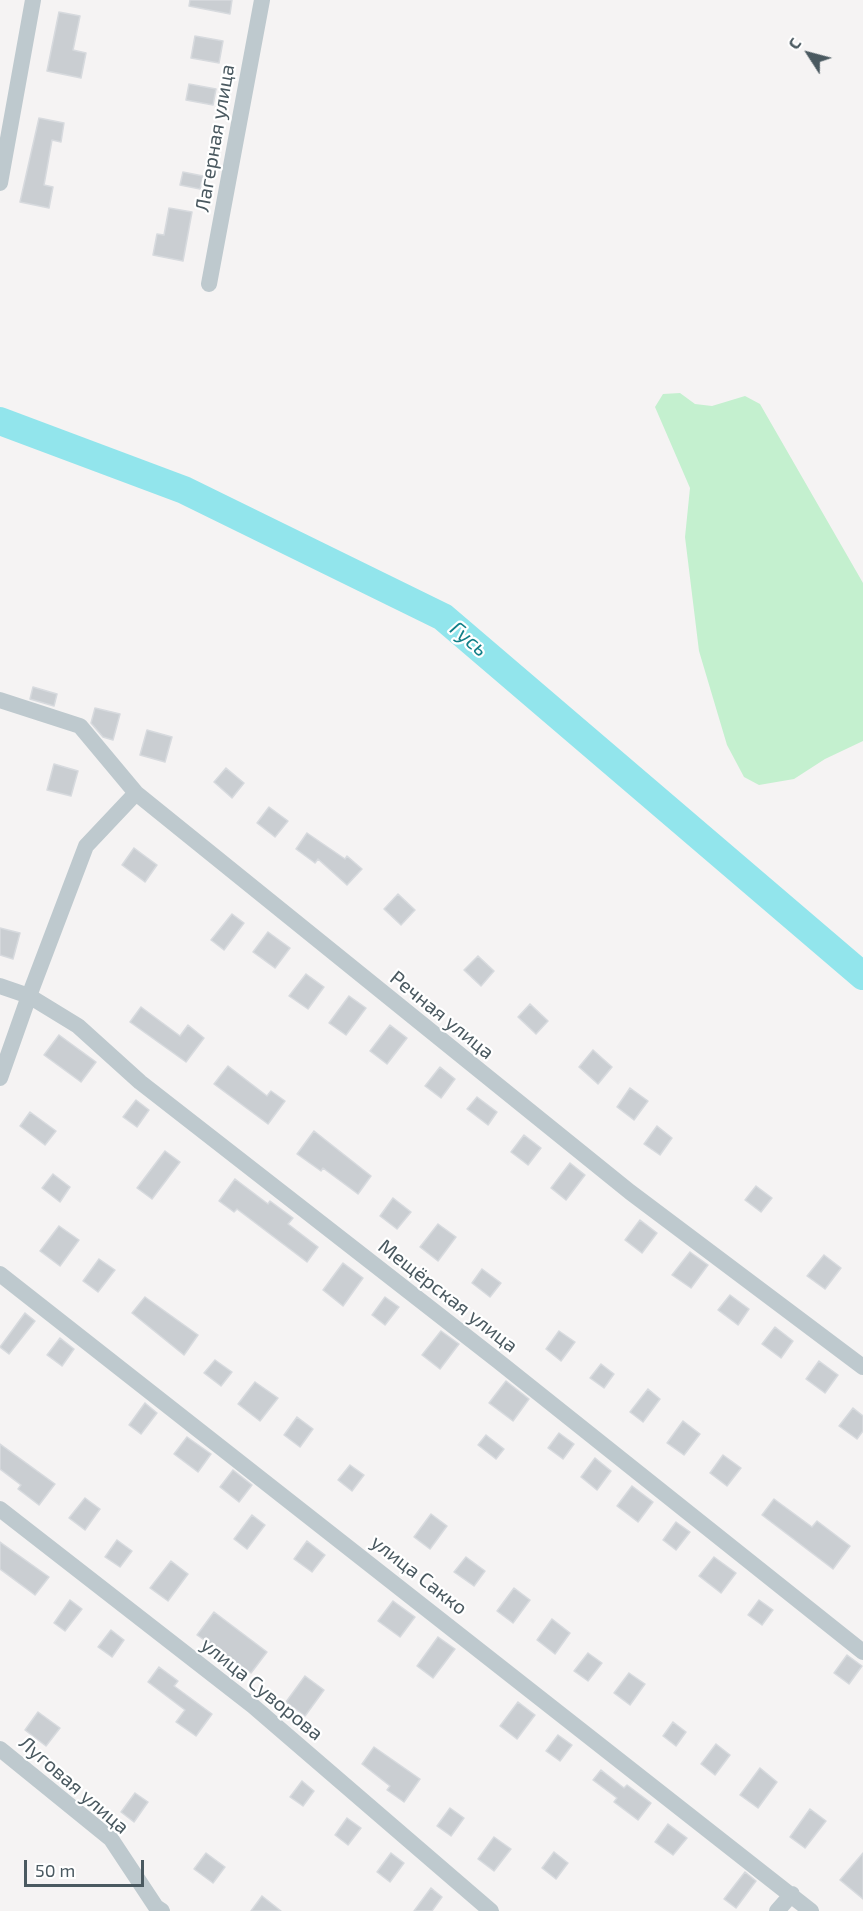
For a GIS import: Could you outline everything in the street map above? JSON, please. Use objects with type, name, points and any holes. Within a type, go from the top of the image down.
[{"type":"street","points":[[0,183],[33,0]]},
{"type":"street","name":"Лагерная улица","points":[[209,284],[262,0]]},
{"type":"street","name":"Речная улица","points":[[0,700],[80,726],[136,793],[630,1192],[863,1368]]},
{"type":"street","points":[[0,1078],[86,846],[136,793]]},
{"type":"street","name":"Мещёрская улица","points":[[0,986],[29,996],[78,1026],[140,1082],[498,1361],[863,1652]]},
{"type":"street","name":"улица Сакко","points":[[0,1274],[811,1911]]},
{"type":"street","name":"улица Суворова","points":[[0,1509],[253,1706],[490,1911]]},
{"type":"street","name":"Луговая улица","points":[[0,1749],[111,1839],[156,1907],[162,1911]]},
{"type":"street","points":[[777,1911],[792,1894]]},
{"type":"green space","points":[[680,393],[695,404],[712,406],[745,396],[760,404],[863,583],[863,741],[825,759],[794,779],[759,785],[744,777],[727,745],[699,651],[685,537],[690,488],[655,407],[663,394]]},
{"type":"building","points":[[190,0],[232,0],[230,14],[189,6]]},
{"type":"building","points":[[59,12],[80,16],[73,50],[86,53],[81,78],[47,71]]},
{"type":"building","points":[[195,36],[223,41],[219,63],[191,58]]},
{"type":"building","points":[[189,84],[216,89],[213,105],[186,100]]},
{"type":"building","points":[[39,118],[64,123],[61,142],[52,140],[44,185],[53,187],[49,208],[20,202]]},
{"type":"building","points":[[183,172],[203,176],[200,189],[180,185]]},
{"type":"building","points":[[169,208],[192,212],[183,261],[153,255],[157,234],[164,235]]},
{"type":"building","points":[[33,687],[57,694],[54,706],[30,699]]},
{"type":"building","points":[[95,708],[120,714],[113,740],[103,737],[91,723]]},
{"type":"building","points":[[147,730],[172,737],[165,762],[140,755]]},
{"type":"building","points":[[54,764],[78,771],[71,796],[47,790]]},
{"type":"building","points":[[226,768],[244,783],[232,798],[214,782]]},
{"type":"building","points":[[269,807],[288,821],[275,837],[257,823]]},
{"type":"building","points":[[307,833],[345,859],[347,856],[362,869],[347,885],[318,859],[315,863],[296,849]]},
{"type":"building","points":[[134,848],[157,865],[145,882],[122,865]]},
{"type":"building","points":[[398,894],[415,910],[401,925],[384,909]]},
{"type":"building","points":[[232,914],[244,923],[224,950],[211,940]]},
{"type":"building","points":[[0,928],[20,933],[13,959],[0,955]]},
{"type":"building","points":[[268,932],[290,948],[275,968],[253,952]]},
{"type":"building","points":[[478,956],[494,971],[481,986],[464,970]]},
{"type":"building","points":[[306,974],[324,987],[308,1009],[289,996]]},
{"type":"building","points":[[349,996],[366,1008],[346,1035],[329,1023]]},
{"type":"building","points":[[530,1004],[548,1021],[536,1034],[518,1017]]},
{"type":"building","points":[[141,1007],[180,1036],[188,1025],[204,1038],[186,1062],[130,1022]]},
{"type":"building","points":[[390,1025],[407,1038],[387,1064],[370,1051]]},
{"type":"building","points":[[59,1035],[96,1062],[81,1082],[44,1055]]},
{"type":"building","points":[[593,1050],[612,1067],[598,1084],[579,1067]]},
{"type":"building","points":[[228,1066],[267,1096],[271,1091],[285,1101],[268,1124],[214,1084]]},
{"type":"building","points":[[440,1067],[455,1079],[441,1098],[425,1086]]},
{"type":"building","points":[[630,1088],[648,1101],[634,1120],[617,1107]]},
{"type":"building","points":[[477,1097],[497,1112],[488,1125],[467,1109]]},
{"type":"building","points":[[136,1100],[149,1110],[137,1127],[123,1117]]},
{"type":"building","points":[[30,1112],[56,1131],[45,1145],[20,1126]]},
{"type":"building","points":[[657,1126],[672,1138],[660,1155],[644,1144]]},
{"type":"building","points":[[314,1131],[371,1176],[358,1194],[323,1168],[321,1171],[297,1154]]},
{"type":"building","points":[[524,1135],[541,1148],[528,1165],[511,1152]]},
{"type":"building","points":[[165,1151],[180,1162],[152,1199],[137,1188]]},
{"type":"building","points":[[570,1163],[585,1175],[566,1200],[551,1188]]},
{"type":"building","points":[[53,1174],[70,1187],[60,1202],[42,1188]]},
{"type":"building","points":[[235,1179],[268,1204],[270,1201],[293,1218],[288,1224],[318,1247],[307,1262],[237,1209],[234,1212],[219,1201]]},
{"type":"building","points":[[756,1186],[772,1198],[761,1212],[745,1200]]},
{"type":"building","points":[[393,1198],[411,1212],[397,1229],[380,1216]]},
{"type":"building","points":[[640,1220],[657,1233],[642,1253],[625,1240]]},
{"type":"building","points":[[438,1224],[456,1237],[438,1261],[420,1247]]},
{"type":"building","points":[[59,1226],[79,1240],[60,1266],[40,1251]]},
{"type":"building","points":[[690,1252],[708,1265],[691,1288],[672,1275]]},
{"type":"building","points":[[824,1255],[841,1268],[825,1289],[807,1276]]},
{"type":"building","points":[[99,1259],[115,1270],[98,1292],[83,1281]]},
{"type":"building","points":[[343,1263],[363,1278],[343,1306],[323,1290]]},
{"type":"building","points":[[482,1269],[501,1283],[490,1297],[472,1283]]},
{"type":"building","points":[[730,1295],[749,1309],[738,1325],[718,1310]]},
{"type":"building","points":[[145,1297],[198,1335],[184,1355],[132,1313]]},
{"type":"building","points":[[385,1297],[399,1307],[385,1325],[372,1315]]},
{"type":"building","points":[[25,1313],[35,1321],[9,1354],[0,1347]]},
{"type":"building","points":[[775,1327],[793,1341],[781,1358],[762,1344]]},
{"type":"building","points":[[441,1331],[459,1344],[440,1369],[422,1355]]},
{"type":"building","points":[[559,1331],[575,1342],[561,1361],[546,1349]]},
{"type":"building","points":[[60,1338],[74,1349],[62,1366],[47,1355]]},
{"type":"building","points":[[215,1360],[232,1372],[221,1386],[204,1373]]},
{"type":"building","points":[[819,1361],[838,1375],[825,1393],[806,1379]]},
{"type":"building","points":[[601,1364],[614,1374],[604,1388],[590,1378]]},
{"type":"building","points":[[506,1381],[529,1399],[513,1421],[489,1403]]},
{"type":"building","points":[[255,1382],[278,1398],[260,1421],[238,1404]]},
{"type":"building","points":[[648,1389],[660,1399],[643,1422],[630,1412]]},
{"type":"building","points":[[145,1403],[157,1413],[141,1434],[129,1425]]},
{"type":"building","points":[[853,1408],[863,1416],[863,1431],[857,1439],[839,1426]]},
{"type":"building","points":[[297,1417],[313,1429],[300,1447],[284,1435]]},
{"type":"building","points":[[683,1421],[700,1434],[684,1455],[667,1443]]},
{"type":"building","points":[[559,1433],[574,1444],[563,1459],[548,1448]]},
{"type":"building","points":[[486,1435],[504,1449],[496,1459],[478,1445]]},
{"type":"building","points":[[187,1437],[211,1454],[198,1472],[174,1454]]},
{"type":"building","points":[[0,1444],[55,1484],[39,1505],[18,1489],[21,1485],[0,1469]]},
{"type":"building","points":[[723,1455],[741,1468],[727,1486],[710,1473]]},
{"type":"building","points":[[595,1458],[611,1471],[597,1490],[581,1477]]},
{"type":"building","points":[[350,1465],[364,1475],[352,1491],[338,1480]]},
{"type":"building","points":[[233,1470],[252,1485],[239,1502],[220,1487]]},
{"type":"building","points":[[632,1486],[653,1502],[638,1522],[617,1506]]},
{"type":"building","points":[[85,1498],[100,1509],[85,1530],[69,1518]]},
{"type":"building","points":[[774,1499],[812,1527],[817,1521],[850,1546],[833,1569],[762,1515]]},
{"type":"building","points":[[431,1514],[447,1526],[430,1549],[414,1537]]},
{"type":"building","points":[[252,1515],[265,1525],[247,1549],[234,1539]]},
{"type":"building","points":[[676,1522],[690,1532],[676,1550],[663,1540]]},
{"type":"building","points":[[117,1540],[132,1551],[120,1567],[105,1557]]},
{"type":"building","points":[[307,1541],[325,1555],[312,1572],[294,1559]]},
{"type":"building","points":[[0,1542],[49,1577],[35,1595],[0,1569]]},
{"type":"building","points":[[466,1557],[485,1571],[474,1586],[454,1572]]},
{"type":"building","points":[[714,1557],[736,1573],[721,1593],[699,1576]]},
{"type":"building","points":[[171,1561],[188,1574],[168,1601],[150,1588]]},
{"type":"building","points":[[514,1588],[530,1600],[513,1623],[497,1611]]},
{"type":"building","points":[[70,1600],[82,1609],[65,1631],[54,1623]]},
{"type":"building","points":[[759,1600],[773,1610],[762,1625],[748,1615]]},
{"type":"building","points":[[393,1601],[415,1617],[400,1637],[378,1621]]},
{"type":"building","points":[[214,1612],[267,1652],[251,1673],[197,1635]]},
{"type":"building","points":[[552,1619],[570,1633],[555,1654],[537,1640]]},
{"type":"building","points":[[111,1630],[124,1640],[112,1657],[98,1647]]},
{"type":"building","points":[[438,1637],[455,1649],[433,1678],[417,1666]]},
{"type":"building","points":[[588,1653],[602,1663],[588,1681],[574,1671]]},
{"type":"building","points":[[847,1655],[862,1666],[849,1684],[834,1673]]},
{"type":"building","points":[[159,1667],[178,1681],[174,1686],[212,1714],[196,1736],[176,1722],[185,1710],[148,1682]]},
{"type":"building","points":[[629,1673],[645,1684],[630,1705],[614,1693]]},
{"type":"building","points":[[305,1676],[324,1690],[305,1716],[286,1702]]},
{"type":"building","points":[[518,1702],[535,1715],[517,1739],[500,1726]]},
{"type":"building","points":[[38,1712],[60,1728],[46,1746],[25,1730]]},
{"type":"building","points":[[673,1722],[686,1732],[676,1746],[663,1736]]},
{"type":"building","points":[[558,1735],[572,1745],[560,1761],[546,1751]]},
{"type":"building","points":[[716,1744],[730,1755],[715,1775],[701,1764]]},
{"type":"building","points":[[374,1747],[420,1779],[404,1802],[387,1790],[390,1786],[362,1764]]},
{"type":"building","points":[[760,1768],[777,1782],[758,1808],[740,1795]]},
{"type":"building","points":[[601,1770],[624,1788],[627,1785],[651,1803],[638,1820],[614,1802],[617,1798],[593,1780]]},
{"type":"building","points":[[302,1781],[314,1791],[303,1806],[290,1797]]},
{"type":"building","points":[[135,1793],[148,1802],[134,1822],[121,1812]]},
{"type":"building","points":[[450,1808],[464,1818],[451,1836],[437,1826]]},
{"type":"building","points":[[810,1809],[826,1821],[805,1848],[790,1837]]},
{"type":"building","points":[[347,1818],[361,1828],[348,1845],[335,1835]]},
{"type":"building","points":[[668,1824],[687,1838],[673,1855],[655,1842]]},
{"type":"building","points":[[494,1837],[511,1849],[494,1871],[478,1859]]},
{"type":"building","points":[[554,1852],[568,1863],[556,1879],[542,1868]]},
{"type":"building","points":[[206,1853],[225,1867],[213,1883],[194,1869]]},
{"type":"building","points":[[391,1853],[404,1863],[390,1882],[377,1872]]},
{"type":"building","points":[[863,1853],[863,1899],[840,1880]]},
{"type":"building","points":[[745,1872],[756,1881],[736,1908],[724,1899]]},
{"type":"building","points":[[431,1888],[442,1897],[432,1911],[414,1911]]},
{"type":"building","points":[[262,1896],[281,1911],[251,1911]]},
{"type":"waterway","name":"Гусь","points":[[0,421],[184,490],[443,617],[863,976]]}]
